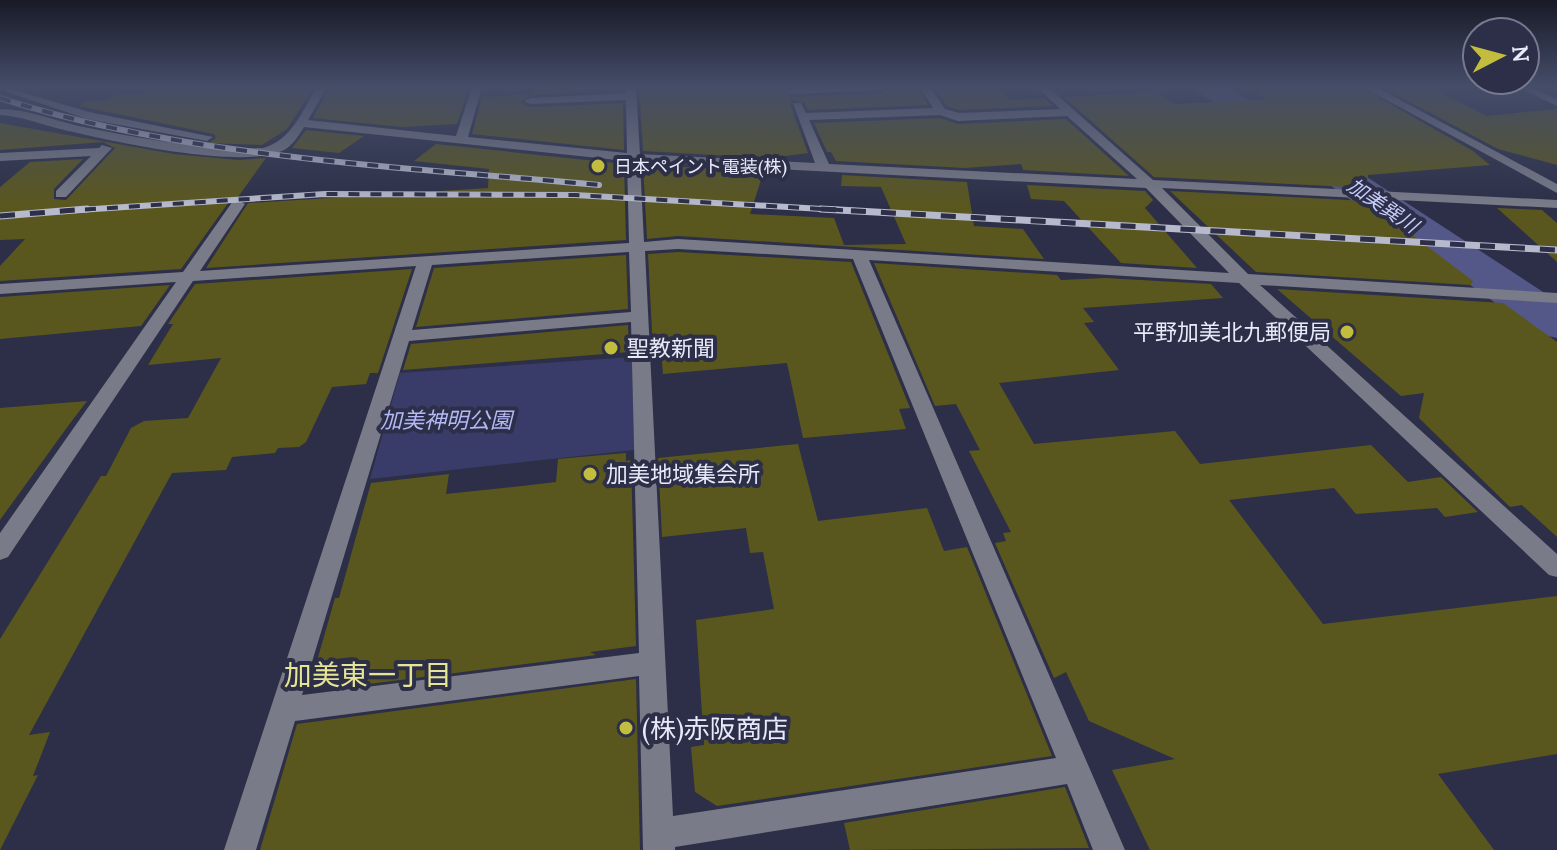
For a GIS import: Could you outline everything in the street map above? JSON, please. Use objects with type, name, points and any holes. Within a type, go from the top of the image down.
[{"type":"street","points":[[71,127],[254,155],[282,146],[296,127]]},
{"type":"street","points":[[61,194],[129,127]]},
{"type":"street","points":[[157,127],[282,146]]},
{"type":"street","points":[[330,127],[634,158],[1557,204]]},
{"type":"street","points":[[460,142],[465,127]]},
{"type":"street","points":[[633,127],[658,842],[1075,769]]},
{"type":"street","points":[[806,127],[824,168]]},
{"type":"street","points":[[1088,127],[1244,279],[1557,568]]},
{"type":"street","points":[[1442,127],[1557,189]]},
{"type":"street","points":[[0,157],[102,152]]},
{"type":"street","points":[[0,551],[191,277],[238,204]]},
{"type":"street","points":[[0,289],[425,262],[637,244],[678,244],[1557,298]]},
{"type":"street","points":[[859,256],[1109,850]]},
{"type":"street","points":[[240,850],[425,262]]},
{"type":"street","points":[[401,336],[640,316]]},
{"type":"street","points":[[284,710],[652,663]]},
{"type":"green space","name":"加美神明公園","points":[[632,357],[634,450],[370,479],[400,373]]},
{"type":"building","points":[[0,127],[21,127],[174,154],[238,160],[266,158],[238,197],[231,199],[181,269],[0,281],[0,266],[25,239],[0,240],[0,187],[30,162],[83,159],[54,189],[54,199],[66,200],[115,148],[103,142],[0,150]]},
{"type":"building","points":[[179,127],[288,127],[262,145],[209,143],[216,138],[214,134]]},
{"type":"building","points":[[474,127],[624,127],[624,150],[472,134]]},
{"type":"building","points":[[641,127],[798,127],[808,153],[769,158],[643,151]]},
{"type":"building","points":[[816,127],[1074,127],[1129,176],[1023,170],[1021,164],[965,168],[836,161],[831,152],[827,152]]},
{"type":"building","points":[[1097,127],[1430,127],[1473,151],[1490,165],[1368,175],[1368,188],[1154,177]]},
{"type":"building","points":[[1456,127],[1557,127],[1557,165],[1498,149]]},
{"type":"building","points":[[306,130],[364,136],[339,153],[292,148]]},
{"type":"building","points":[[436,144],[624,164],[626,240],[206,268],[248,203],[488,188],[489,169],[414,161]]},
{"type":"building","points":[[643,165],[764,171],[750,214],[834,218],[844,245],[906,244],[881,187],[841,186],[842,175],[967,182],[974,226],[1023,229],[1044,259],[678,236],[647,239]]},
{"type":"building","points":[[1027,185],[1145,191],[1153,200],[1145,208],[1197,268],[1121,263],[1064,201],[1031,199]]},
{"type":"building","points":[[1170,191],[1368,201],[1473,281],[1471,285],[1256,272]]},
{"type":"building","points":[[1497,208],[1542,210],[1557,223],[1557,262]]},
{"type":"building","points":[[678,252],[851,262],[910,408],[899,409],[906,429],[803,438],[787,363],[663,374],[661,350],[653,351],[648,254]]},
{"type":"building","points":[[626,255],[628,309],[416,327],[434,268]]},
{"type":"building","points":[[874,263],[1057,275],[1061,280],[1105,278],[1211,284],[1223,298],[1083,308],[1094,322],[1084,323],[1119,370],[999,383],[1034,444],[1175,431],[1200,464],[1371,445],[1408,482],[1441,477],[1478,512],[1445,517],[1437,508],[1356,514],[1334,488],[1229,500],[1323,624],[1557,596],[1557,754],[1438,774],[1494,850],[1150,850],[1112,770],[1175,759],[1089,721],[1066,672],[1054,678],[995,543],[1006,541],[1003,533],[1011,532],[969,451],[980,450],[956,404],[935,406]]},
{"type":"building","points":[[412,269],[378,373],[370,373],[366,384],[332,387],[306,442],[299,447],[278,448],[275,453],[232,457],[226,470],[172,473],[29,735],[50,732],[33,776],[38,775],[0,850],[0,639],[101,476],[106,476],[131,428],[144,421],[188,418],[221,358],[148,365],[173,324],[168,324],[195,284]]},
{"type":"building","points":[[170,285],[141,326],[0,339],[0,297]]},
{"type":"building","points":[[1277,289],[1503,303],[1557,342],[1557,537],[1522,505],[1510,507],[1419,418],[1424,393],[1401,396]]},
{"type":"building","points":[[628,325],[629,352],[403,370],[411,344]]},
{"type":"building","points":[[87,401],[68,426],[0,520],[0,408]]},
{"type":"building","points":[[798,444],[818,521],[927,508],[944,551],[967,547],[1052,756],[717,806],[695,792],[691,747],[704,745],[696,620],[774,609],[763,552],[750,553],[746,528],[662,537],[658,458]]},
{"type":"building","points":[[626,453],[626,461],[631,460],[636,646],[590,652],[596,655],[345,687],[353,657],[317,661],[335,598],[339,598],[371,483],[449,474],[446,494],[556,482],[558,459]]},
{"type":"building","points":[[636,679],[640,850],[260,850],[297,724]]},
{"type":"building","points":[[1065,787],[1089,848],[850,850],[844,823]]},
{"type":"waterway","name":"加美巽川","points":[[1267,127],[1557,323]]},
{"type":"railway","points":[[111,127],[296,157],[599,185]]},
{"type":"railway","points":[[63,211],[325,194],[575,195],[857,211]]},
{"type":"railway","points":[[0,216],[87,209]]},
{"type":"railway","points":[[821,209],[1557,250]]},
{"type":"place","name":"日本ペイント電装(株)","points":[[598,166]]},
{"type":"place","name":"平野加美北九郵便局","points":[[1347,332]]},
{"type":"place","name":"聖教新聞","points":[[611,348]]},
{"type":"place","name":"加美地域集会所","points":[[590,474]]},
{"type":"place","name":"(株)赤阪商店","points":[[626,728]]},
{"type":"district","name":"加美東一丁目","points":[[368,675]]}]
